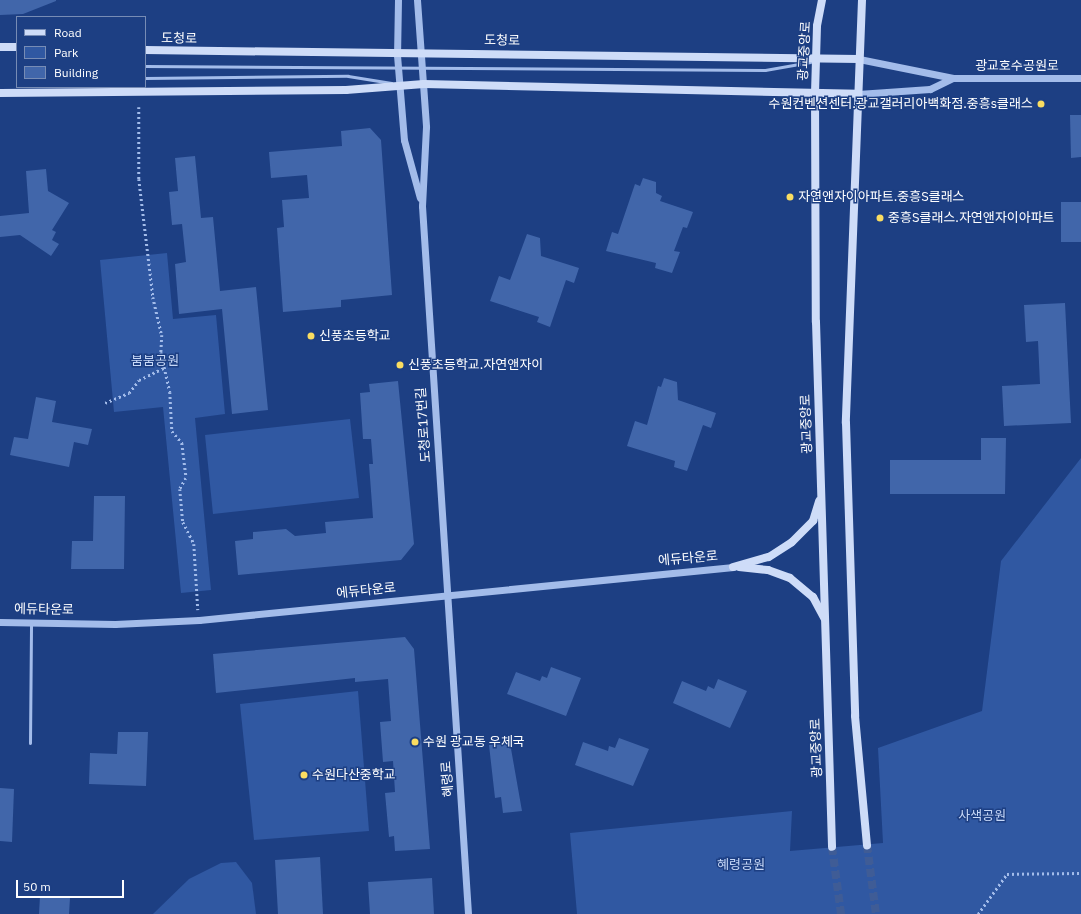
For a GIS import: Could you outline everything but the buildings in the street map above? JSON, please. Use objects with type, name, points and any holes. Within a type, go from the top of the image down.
[{"type":"main road","name":"광교중앙로","points":[[822,0],[816,60],[815,92],[821,495],[832,847]]},
{"type":"main road","points":[[862,0],[846,423],[855,716],[867,845]]},
{"type":"main road","points":[[0,47],[16,47]]},
{"type":"main road","name":"도청로","points":[[146,50],[397,55],[463,53],[816,60],[859,59]]},
{"type":"main road","points":[[0,93],[346,90],[424,84],[858,94]]},
{"type":"main road","points":[[733,567],[769,557],[792,542],[813,521],[821,495]]},
{"type":"main road","points":[[733,567],[768,570],[790,578],[813,597],[826,620]]},
{"type":"street","name":"도청로17번길","points":[[398,0],[397,55],[404,140],[422,206]]},
{"type":"street","name":"도청로17번길","points":[[417,0],[424,67],[426,127],[422,206],[447,594]]},
{"type":"street","name":"광교호수공원로","points":[[859,59],[953,78],[1081,78]]},
{"type":"street","name":"광교호수공원로","points":[[858,94],[930,89],[953,78]]},
{"type":"street","name":"에듀타운로","points":[[0,622],[199,620],[447,594],[733,567]]},
{"type":"street","name":"혜령로","points":[[447,594],[468,914]]},
{"type":"lane","points":[[146,66],[398,65],[424,67],[770,70],[816,60]]},
{"type":"lane","points":[[146,78],[348,76],[399,85]]},
{"type":"lane","points":[[30,743],[31,622]]},
{"type":"path","points":[[139,107],[139,179],[164,368],[170,392],[172,431],[182,444],[186,478],[180,489],[182,522],[194,544],[199,620]]},
{"type":"path","points":[[105,403],[130,394],[139,380],[164,368]]},
{"type":"path","points":[[978,914],[1007,874],[1081,873]]},
{"type":"green space","name":"붐붐공원","points":[[167,253],[173,319],[216,315],[225,414],[195,418],[211,590],[181,593],[163,407],[114,412],[100,260]]},
{"type":"green space","points":[[350,419],[359,498],[213,514],[205,435]]},
{"type":"green space","name":"사색공원","points":[[1081,458],[1081,914],[577,914],[570,833],[792,811],[790,851],[883,843],[878,748],[982,711],[1001,561]]},
{"type":"green space","points":[[358,691],[369,831],[254,840],[240,704]]},
{"type":"green space","points":[[236,862],[252,883],[256,914],[153,914],[189,879],[221,863]]},
{"type":"tunnel","points":[[867,845],[876,914]]},
{"type":"tunnel","points":[[832,847],[841,914]]},
{"type":"place","name":"수원컨벤션센터.광교갤러리아백화점.중흥s클래스","points":[[1041,104]]},
{"type":"place","name":"자연앤자이아파트.중흥S클래스","points":[[790,197]]},
{"type":"place","name":"중흥S클래스.자연앤자이아파트","points":[[880,218]]},
{"type":"place","name":"신풍초등학교","points":[[311,336]]},
{"type":"place","name":"신풍초등학교.자연앤자이","points":[[400,365]]},
{"type":"place","name":"수원 광교동 우체국","points":[[415,742]]},
{"type":"place","name":"수원다산중학교","points":[[304,775]]},
{"type":"park label","name":"혜령공원","points":[[741,865]]}]
